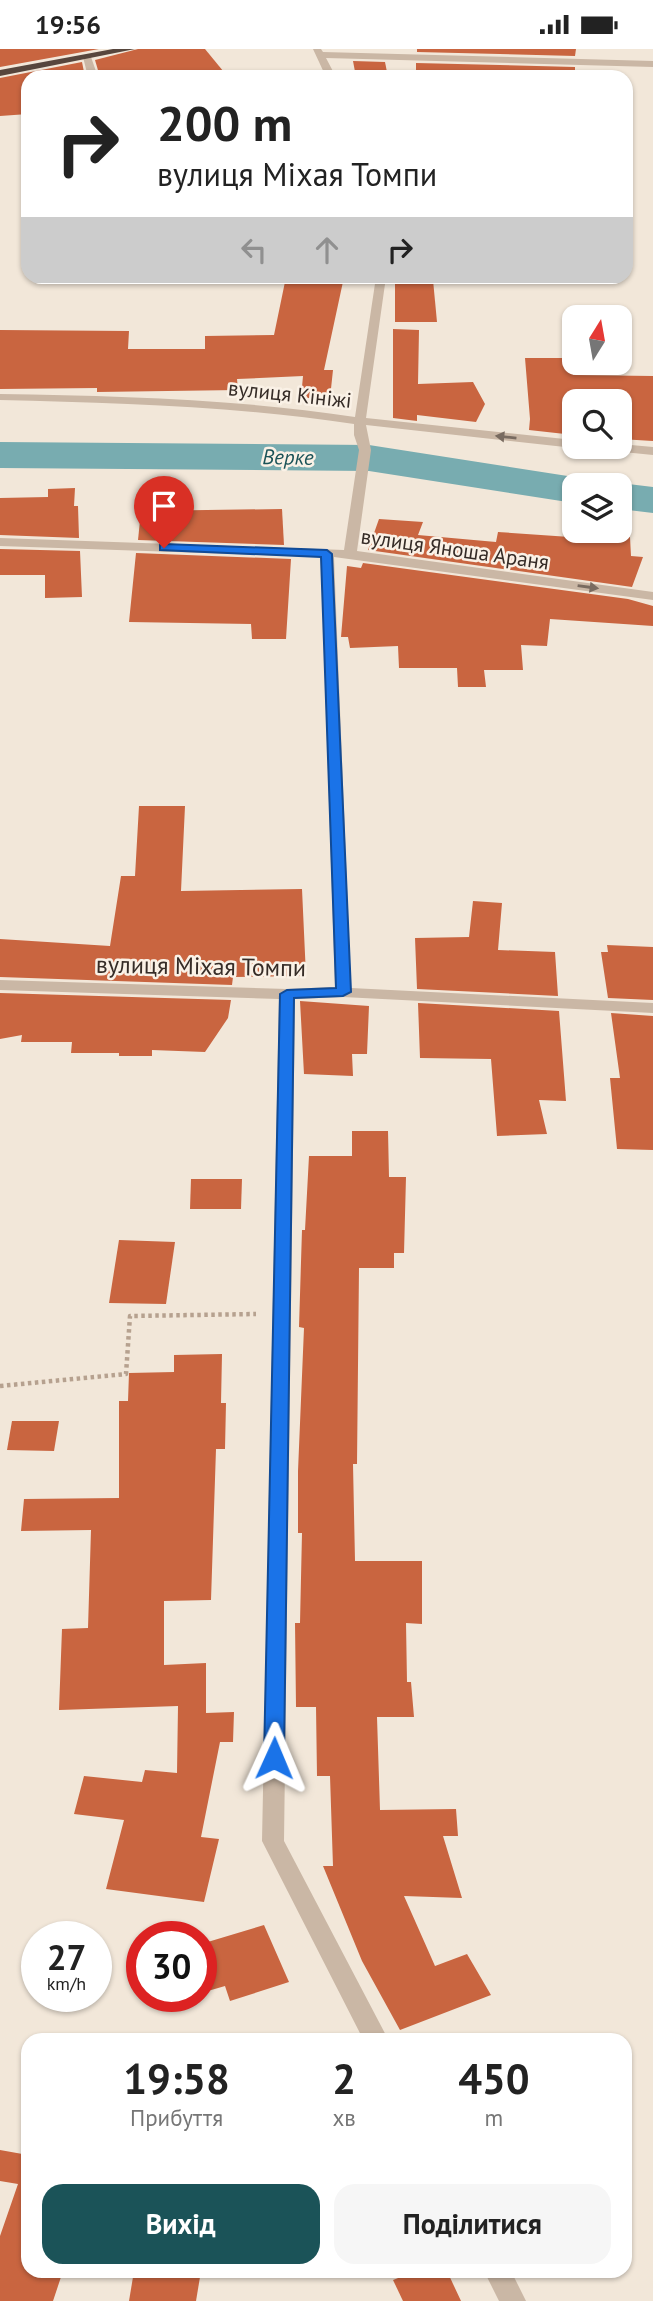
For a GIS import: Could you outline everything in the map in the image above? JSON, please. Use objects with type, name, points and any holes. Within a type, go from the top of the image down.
[{"type":"highway","points":[[0,73],[130,49]]},
{"type":"street","points":[[327,70],[318,52],[653,64]]},
{"type":"street","points":[[87,57],[91,70]]},
{"type":"street","points":[[350,554],[365,450],[359,435],[360,421],[380,284]]},
{"type":"street","name":"вулиця Кініжі","points":[[0,397],[107,399],[288,410],[360,421],[562,442]]},
{"type":"street","points":[[632,449],[653,451]]},
{"type":"street","name":"вулиця Яноша Араня","points":[[0,542],[350,554],[653,596]]},
{"type":"street","points":[[327,554],[343,992]]},
{"type":"street","name":"вулиця Міхая Томпи","points":[[0,985],[287,994],[343,992],[653,1008]]},
{"type":"street","points":[[287,994],[273,1841],[373,2033]]},
{"type":"street","points":[[501,2278],[513,2301]]},
{"type":"path","points":[[0,1386],[126,1374],[130,1316],[282,1314]]},
{"type":"building","points":[[0,49],[99,49],[0,67]]},
{"type":"building","points":[[138,49],[205,49],[222,70],[98,70],[95,60]]},
{"type":"building","points":[[417,49],[576,49],[575,56],[417,52]]},
{"type":"building","points":[[353,61],[385,62],[387,70],[355,70]]},
{"type":"building","points":[[82,62],[84,70],[41,70]]},
{"type":"building","points":[[416,63],[575,67],[575,70],[416,70]]},
{"type":"building","points":[[21,74],[21,114],[0,116],[0,78]]},
{"type":"building","points":[[285,284],[342,284],[324,370],[333,370],[330,398],[301,398],[303,376],[237,379],[238,390],[97,392],[97,388],[0,389],[0,330],[129,331],[128,349],[205,349],[205,336],[274,335]]},
{"type":"building","points":[[395,284],[433,284],[437,322],[395,322]]},
{"type":"building","points":[[393,329],[419,330],[418,384],[473,382],[485,404],[476,422],[417,415],[417,421],[393,418]]},
{"type":"building","points":[[525,358],[562,358],[562,375],[653,376],[653,441],[632,440],[632,389],[562,389],[562,434],[529,430]]},
{"type":"building","points":[[75,488],[74,506],[78,506],[79,538],[0,535],[0,498],[48,497],[48,489]]},
{"type":"building","points":[[282,509],[284,545],[138,540],[141,511]]},
{"type":"building","points":[[379,519],[423,522],[418,535],[496,542],[498,532],[562,536],[562,543],[630,543],[631,556],[643,557],[632,587],[368,550]]},
{"type":"building","points":[[0,549],[80,551],[82,597],[45,598],[45,575],[0,575]]},
{"type":"building","points":[[136,553],[291,559],[286,639],[252,639],[251,624],[129,622]]},
{"type":"building","points":[[363,563],[628,599],[653,606],[653,626],[550,619],[547,646],[521,645],[523,670],[484,670],[486,687],[458,687],[457,668],[399,668],[398,646],[350,648],[348,637],[341,637],[347,566],[361,568]]},
{"type":"building","points":[[139,806],[185,806],[181,891],[302,889],[306,976],[233,977],[232,985],[0,977],[0,939],[110,946],[121,876],[135,876]]},
{"type":"building","points":[[473,901],[502,903],[498,950],[555,952],[558,996],[417,989],[415,938],[469,937]]},
{"type":"building","points":[[607,945],[653,947],[653,1000],[608,998],[601,952],[608,952]]},
{"type":"building","points":[[0,993],[231,1000],[228,1018],[205,1052],[152,1050],[152,1056],[119,1056],[119,1053],[71,1053],[72,1042],[21,1042],[22,1035],[0,1039]]},
{"type":"building","points":[[300,1001],[369,1006],[367,1054],[352,1054],[353,1076],[304,1074]]},
{"type":"building","points":[[418,1003],[559,1011],[566,1101],[539,1100],[547,1134],[497,1136],[491,1059],[420,1058]]},
{"type":"building","points":[[611,1013],[653,1016],[653,1150],[617,1149],[610,1078],[620,1078]]},
{"type":"building","points":[[352,1131],[388,1131],[389,1177],[406,1177],[404,1253],[394,1253],[394,1268],[359,1268],[357,1464],[353,1464],[355,1561],[422,1561],[422,1624],[406,1623],[407,1682],[411,1682],[414,1717],[377,1717],[380,1810],[456,1809],[458,1836],[443,1836],[462,1898],[404,1896],[435,1966],[467,1954],[491,1995],[400,2030],[362,1961],[323,1866],[333,1866],[330,1776],[317,1776],[316,1707],[296,1707],[295,1623],[300,1623],[302,1533],[298,1533],[298,1471],[304,1328],[299,1327],[302,1230],[305,1230],[309,1156],[352,1156]]},
{"type":"building","points":[[191,1179],[242,1179],[241,1209],[190,1209]]},
{"type":"building","points":[[119,1240],[175,1242],[166,1304],[109,1303]]},
{"type":"building","points":[[222,1354],[221,1403],[226,1403],[225,1449],[216,1449],[211,1600],[164,1601],[164,1665],[206,1663],[206,1713],[234,1712],[233,1742],[220,1742],[201,1837],[219,1839],[204,1902],[106,1889],[124,1820],[74,1814],[84,1776],[142,1782],[145,1770],[177,1773],[178,1706],[59,1710],[62,1629],[88,1628],[91,1530],[21,1531],[24,1499],[119,1498],[119,1401],[128,1401],[129,1373],[174,1372],[174,1355]]},
{"type":"building","points":[[12,1421],[59,1421],[54,1451],[7,1450]]},
{"type":"building","points":[[264,1925],[289,1982],[230,2001],[225,1986],[217,1988],[217,1939]]},
{"type":"building","points":[[0,2150],[21,2154],[21,2278],[61,2278],[53,2301],[0,2301],[0,2236],[18,2184],[0,2181]]},
{"type":"building","points":[[133,2278],[200,2278],[196,2301],[129,2301]]},
{"type":"building","points":[[450,2278],[461,2301],[403,2301],[393,2280]]},
{"type":"waterway","name":"Верке","points":[[0,455],[369,458],[562,488]]},
{"type":"waterway","name":"Верке","points":[[632,497],[653,500]]},
{"type":"route","points":[[164,548],[327,554],[343,992],[287,994],[274,1758]]}]
